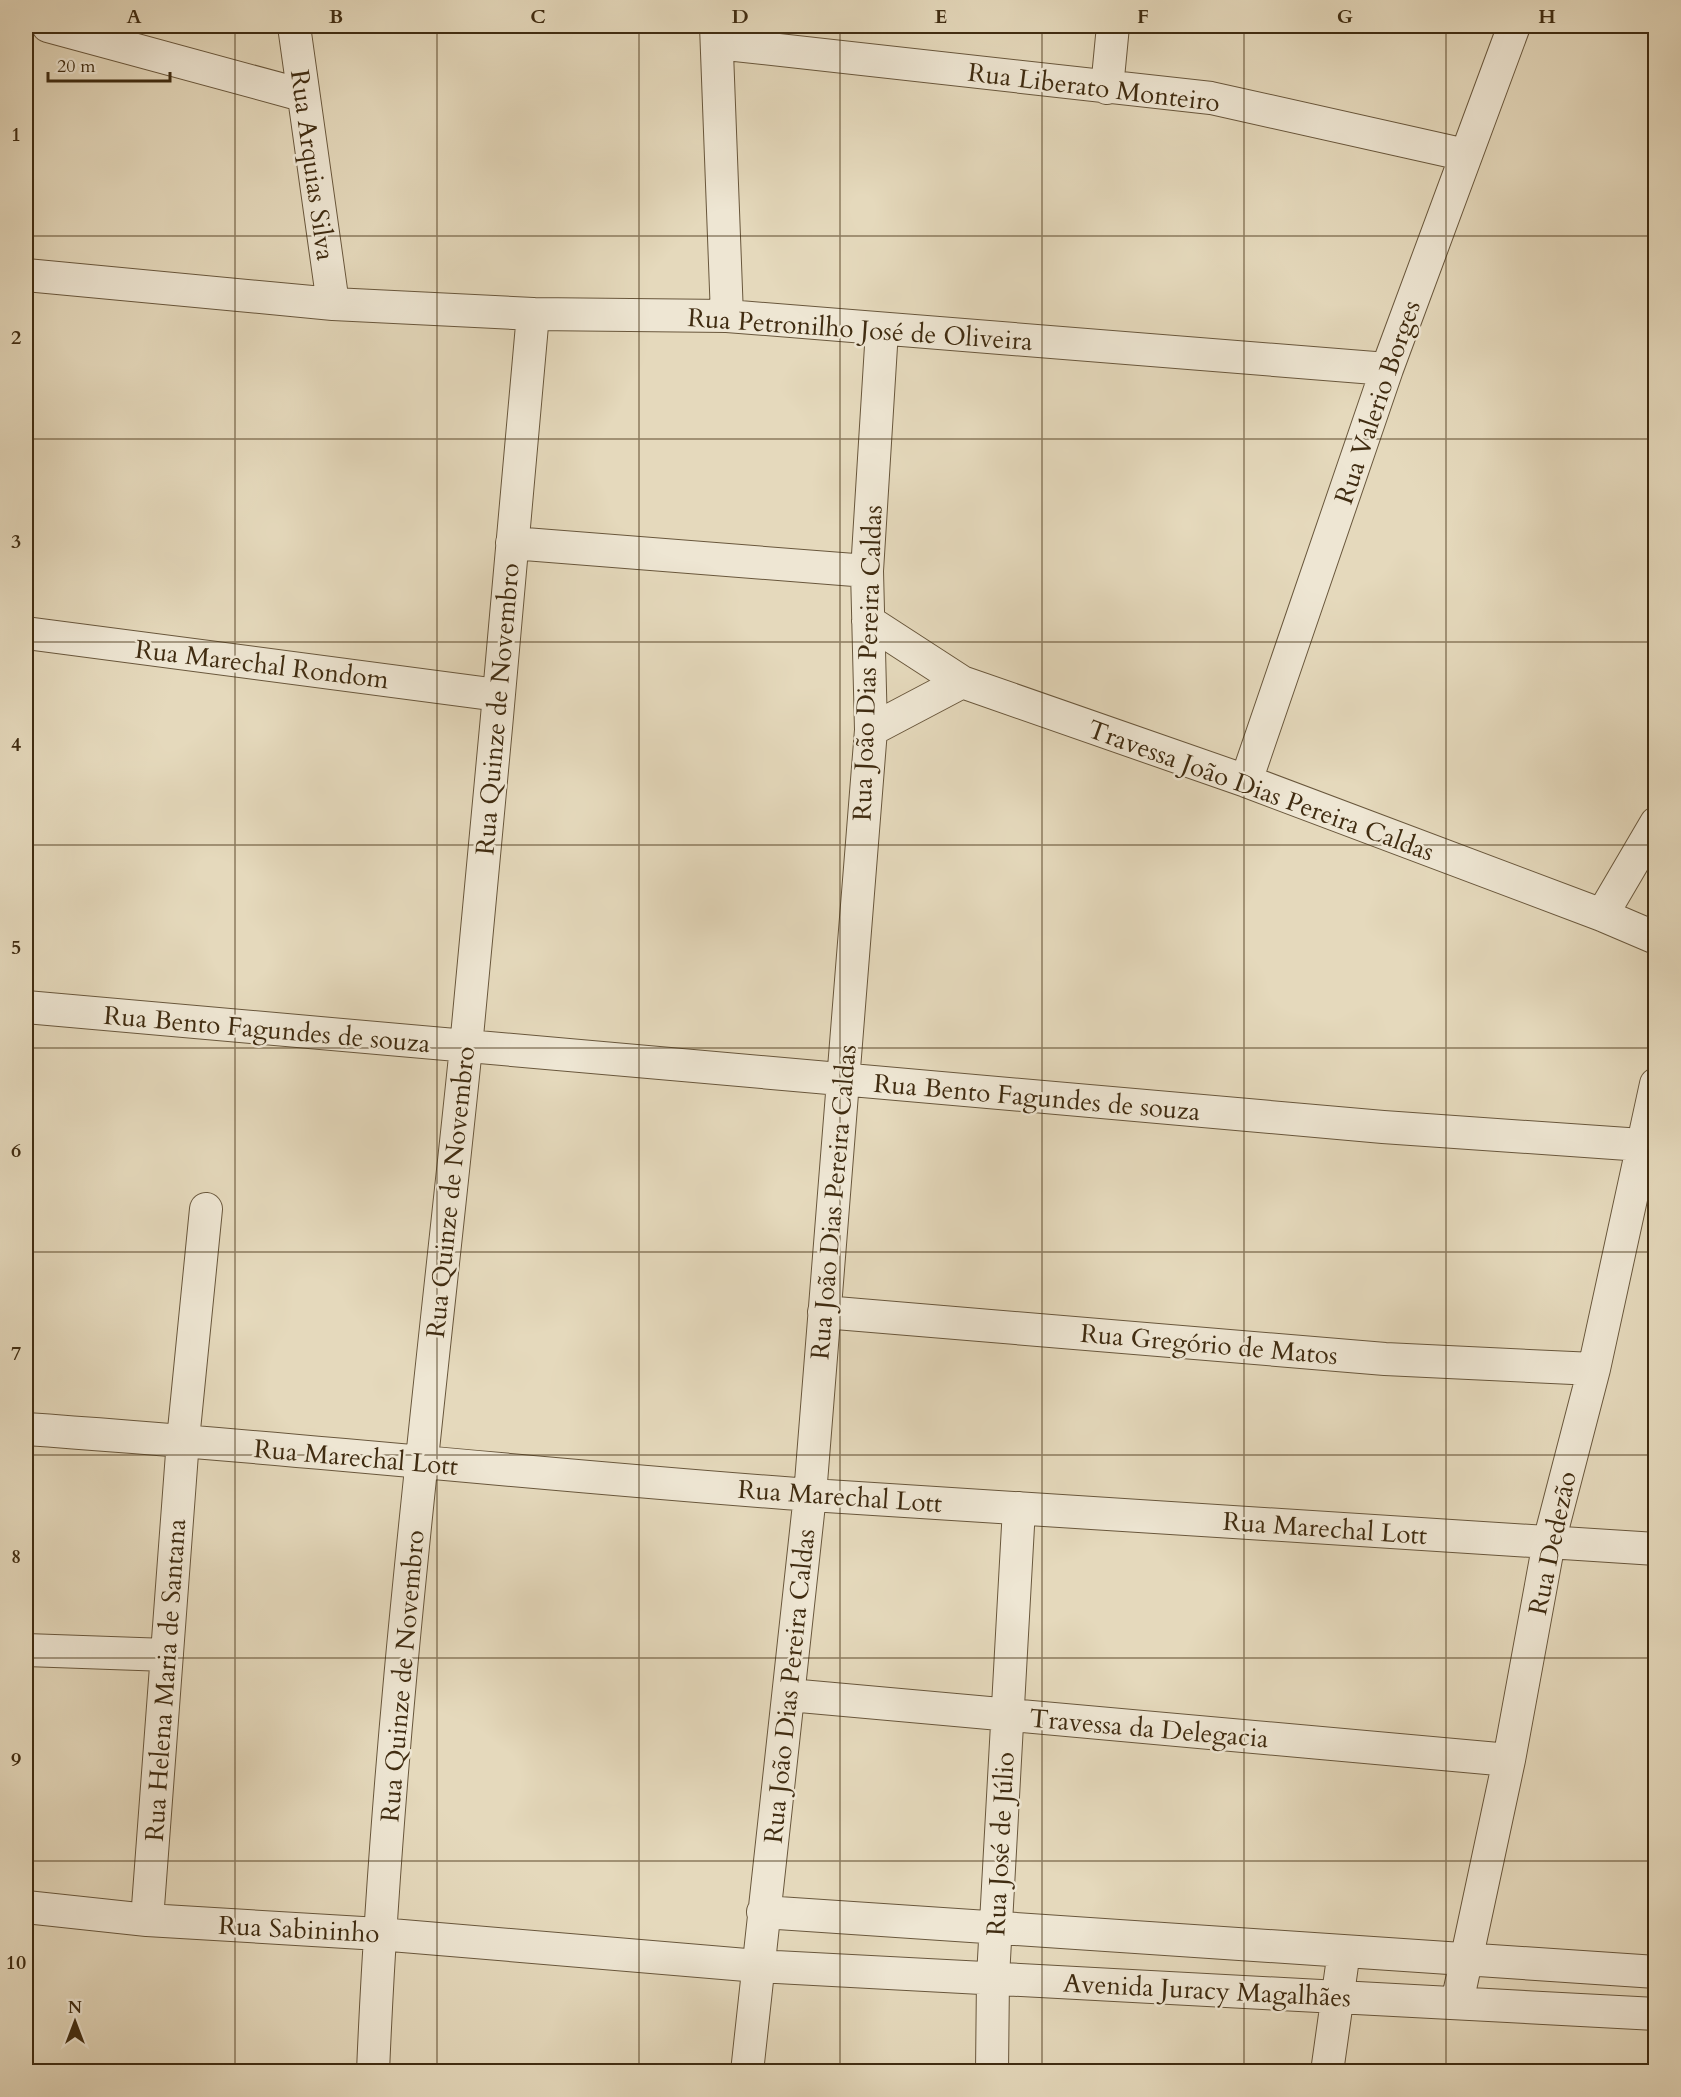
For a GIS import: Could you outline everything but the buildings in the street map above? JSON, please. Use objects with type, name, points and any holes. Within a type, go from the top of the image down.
[{"type":"street","points":[[48,26],[302,95]]},
{"type":"street","name":"Rua Arquias Silva","points":[[294,26],[333,304]]},
{"type":"street","points":[[1107,88],[1113,26]]},
{"type":"street","name":"Rua Valerio Borges","points":[[1246,781],[1387,369],[1514,26]]},
{"type":"street","points":[[717,34],[727,316]]},
{"type":"street","name":"Rua Liberato Monteiro","points":[[717,34],[1107,88],[1211,98],[1466,154]]},
{"type":"street","name":"Rua Petronilho José de Oliveira","points":[[26,275],[333,304],[532,314],[727,316],[1387,369]]},
{"type":"street","name":"Rua Quinze de Novembro","points":[[373,2072],[379,1934],[420,1464],[466,1046],[532,314]]},
{"type":"street","name":"Rua João Dias Pereira Caldas","points":[[747,2072],[810,1495],[871,730],[867,571],[882,330]]},
{"type":"street","points":[[512,543],[867,571]]},
{"type":"street","name":"Travessa João Dias Pereira Caldas","points":[[868,621],[962,682],[1246,781],[1602,915],[1656,938]]},
{"type":"street","name":"Rua Marechal Rondom","points":[[26,633],[498,695]]},
{"type":"street","points":[[871,730],[962,682]]},
{"type":"street","points":[[1602,915],[1656,823]]},
{"type":"street","name":"Rua Bento Fagundes de souza","points":[[26,1007],[1383,1127],[1650,1145]]},
{"type":"street","name":"Rua Dedezão","points":[[1457,2003],[1509,1760],[1549,1542],[1650,1145],[1656,1084]]},
{"type":"street","name":"Rua Helena Maria de Santana","points":[[147,1920],[183,1440],[206,1209]]},
{"type":"street","name":"Rua Gregório de Matos","points":[[824,1312],[1385,1359],[1594,1369]]},
{"type":"street","name":"Rua Marechal Lott","points":[[26,1429],[183,1440],[420,1464],[810,1495],[1656,1549]]},
{"type":"street","name":"Rua José de Júlio","points":[[992,2072],[993,1977],[1020,1508]]},
{"type":"street","points":[[26,1650],[167,1655]]},
{"type":"street","name":"Travessa da Delegacia","points":[[789,1695],[1509,1760]]},
{"type":"street","name":"Rua Sabininho","points":[[26,1907],[147,1920],[379,1934],[758,1966]]},
{"type":"street","name":"Avenida Juracy Magalhães","points":[[763,1912],[1656,1972]]},
{"type":"street","points":[[1327,2072],[1344,1950]]},
{"type":"street","name":"Avenida Juracy Magalhães","points":[[758,1966],[1656,2014]]}]
